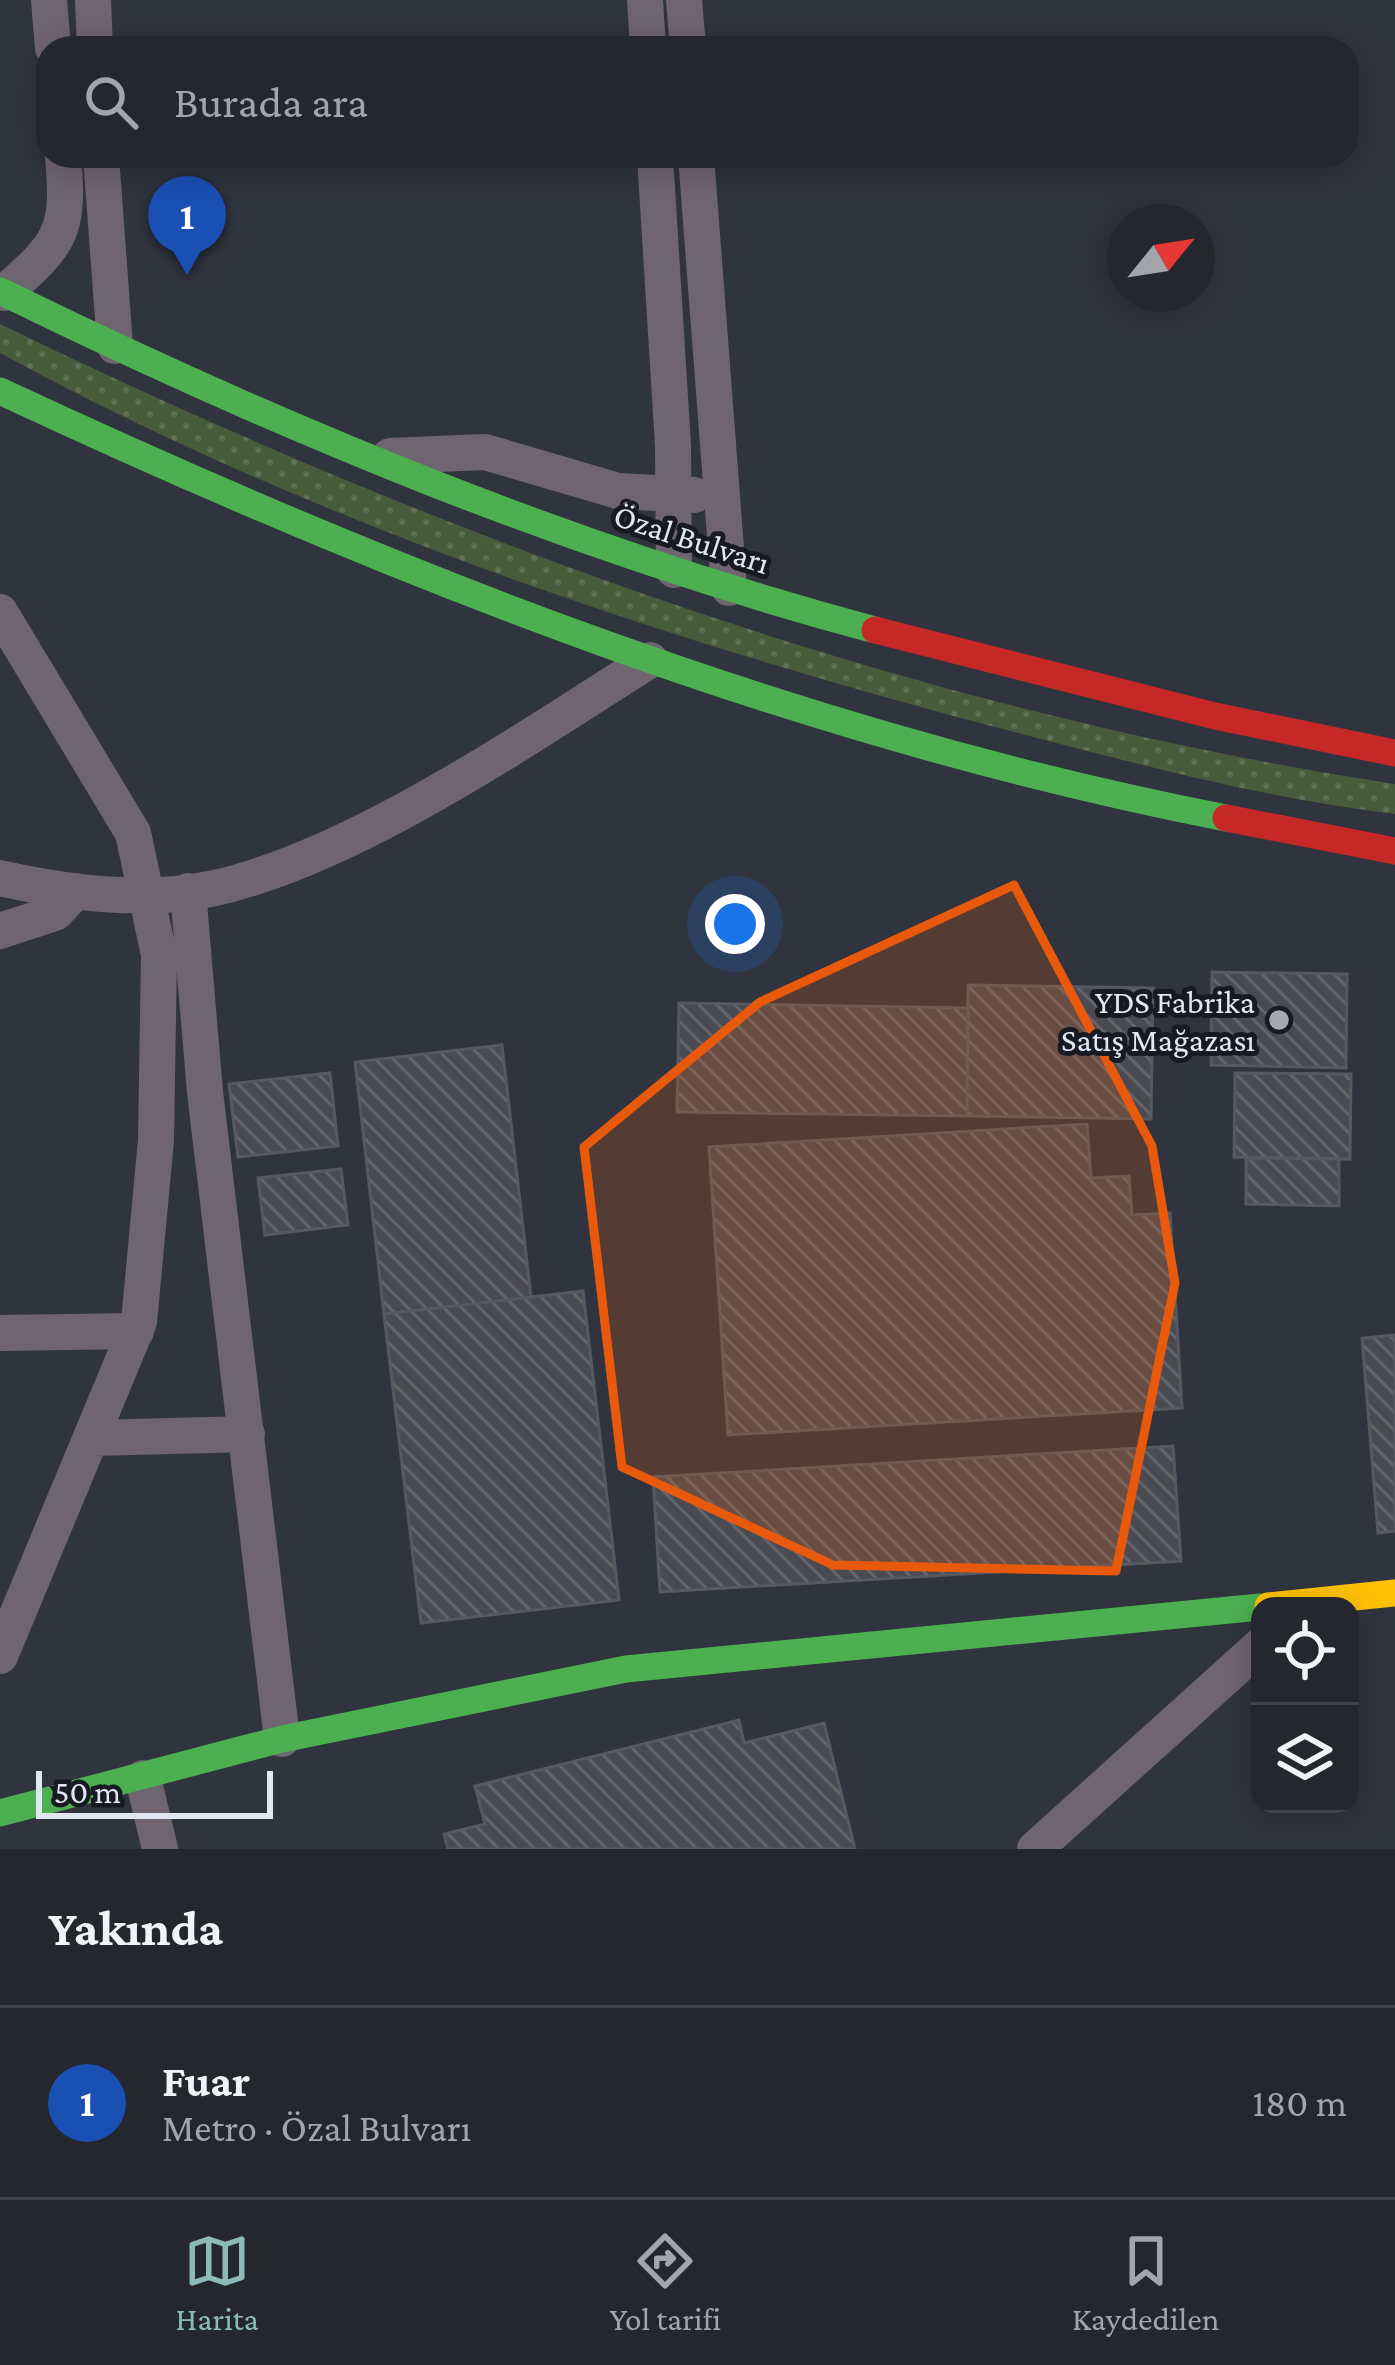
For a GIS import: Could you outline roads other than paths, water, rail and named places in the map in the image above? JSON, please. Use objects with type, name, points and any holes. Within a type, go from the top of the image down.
[{"type":"main road","name":"Özal Bulvarı","points":[[2,292],[368,459],[674,570],[1143,699],[1395,753]]},
{"type":"main road","points":[[0,391],[194,485],[362,556],[650,660],[842,723],[1018,772],[1251,825],[1395,851]]},
{"type":"main road","points":[[1359,1597],[1395,1593]]},
{"type":"main road","points":[[3,1807],[143,1778],[282,1739],[626,1669],[1251,1607]]},
{"type":"street","points":[[49,0],[52,36]]},
{"type":"street","points":[[93,0],[94,36]]},
{"type":"street","points":[[644,0],[647,36]]},
{"type":"street","points":[[684,0],[687,36]]},
{"type":"street","points":[[2,292],[39,262],[64,229],[63,168]]},
{"type":"street","points":[[102,168],[115,346]]},
{"type":"street","points":[[656,168],[675,492],[674,570]]},
{"type":"street","points":[[697,168],[729,588]]},
{"type":"street","points":[[368,459],[444,450],[485,452],[618,491],[722,499]]},
{"type":"street","points":[[0,612],[122,812],[140,851],[159,955],[156,1140],[146,1285],[136,1331],[0,1656]]},
{"type":"street","points":[[0,878],[76,891],[150,893],[188,891],[272,870],[364,829],[516,745],[650,660]]},
{"type":"street","points":[[0,931],[56,914],[76,891]]},
{"type":"street","points":[[188,891],[205,1092],[282,1739]]},
{"type":"street","points":[[0,1333],[136,1331]]},
{"type":"street","points":[[93,1438],[247,1434]]},
{"type":"street","points":[[1035,1849],[1251,1654]]},
{"type":"street","points":[[143,1778],[160,1849]]},
{"type":"place","name":"Fuar","points":[[187,275]]},
{"type":"place","name":"YDS Fabrika Satış Mağazası","points":[[1279,1020]]}]
